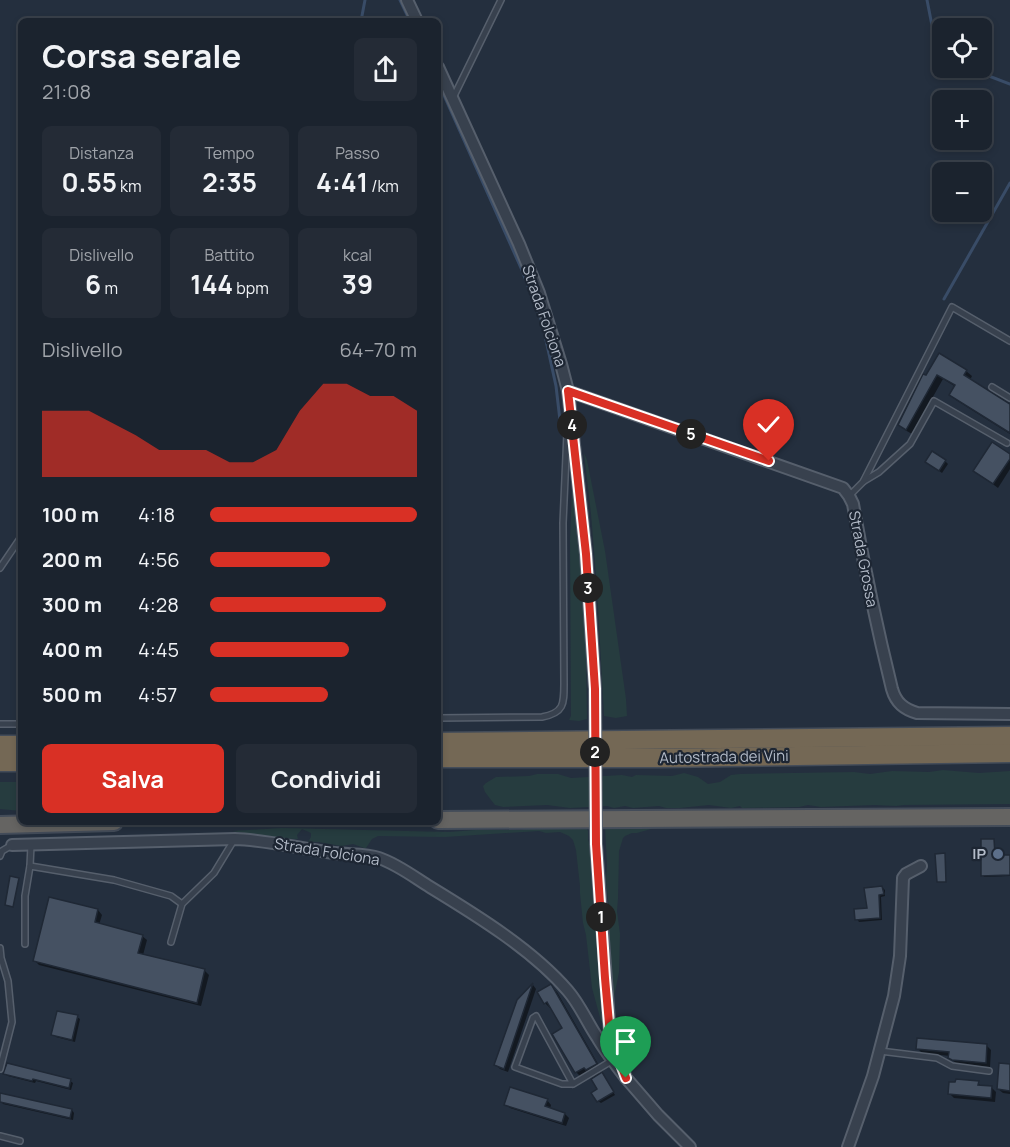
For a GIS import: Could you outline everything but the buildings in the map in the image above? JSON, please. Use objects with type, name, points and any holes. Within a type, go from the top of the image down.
[{"type":"highway","name":"Autostrada dei Vini","points":[[441,742],[1010,736]]},
{"type":"highway","points":[[0,745],[18,745]]},
{"type":"highway","name":"Autostrada dei Vini","points":[[441,759],[1010,753]]},
{"type":"highway","points":[[0,762],[18,762]]},
{"type":"highway","points":[[441,820],[1010,817]]},
{"type":"highway","points":[[0,825],[18,825]]},
{"type":"street","points":[[407,0],[416,18]]},
{"type":"street","name":"Strada Folciona","points":[[441,74],[539,293],[568,391],[586,554],[595,689],[596,844],[610,1035],[626,1078]]},
{"type":"street","name":"Strada Grossa","points":[[568,391],[843,488],[853,504],[889,678],[894,697],[899,704],[917,713],[1010,714]]},
{"type":"street","name":"Strada Folciona","points":[[12,845],[235,839],[379,858],[411,875],[492,927],[537,961],[568,991],[598,1040],[626,1078],[690,1147]]},
{"type":"street","points":[[848,1147],[873,1076],[898,977],[903,878],[906,874],[921,867]]},
{"type":"lane","points":[[453,99],[501,0]]},
{"type":"lane","points":[[863,482],[952,307],[1010,341]]},
{"type":"lane","points":[[993,387],[1010,398]]},
{"type":"lane","points":[[849,495],[910,444],[934,401],[1007,443]]},
{"type":"lane","points":[[441,717],[542,717],[558,712],[562,705],[564,695],[563,523],[567,434],[572,417]]},
{"type":"lane","points":[[0,568],[18,541]]},
{"type":"lane","points":[[0,724],[18,724]]},
{"type":"lane","points":[[171,942],[182,904],[214,873],[235,839]]},
{"type":"lane","points":[[25,944],[25,896],[31,844]]},
{"type":"lane","points":[[0,856],[2,851],[12,845]]},
{"type":"lane","points":[[30,866],[114,880],[171,896],[182,904]]},
{"type":"lane","points":[[0,948],[8,981],[12,1022],[0,1069]]},
{"type":"lane","points":[[573,1084],[536,1016],[533,1018],[515,1067],[562,1084],[573,1084],[613,1060]]},
{"type":"lane","points":[[880,1051],[937,1058],[952,1066],[989,1071]]},
{"type":"lane","points":[[0,1136],[20,1141]]},
{"type":"green space","points":[[584,453],[605,551],[626,699],[627,716],[616,718],[604,716],[597,588]]},
{"type":"green space","points":[[573,456],[585,586],[587,719],[579,721],[569,720],[571,716],[570,541]]},
{"type":"green space","points":[[943,770],[979,773],[1010,771],[1010,804],[821,807],[808,805],[742,808],[740,806],[731,808],[709,805],[680,808],[625,806],[614,808],[607,806],[570,808],[547,805],[503,807],[495,805],[483,786],[496,777],[537,774],[558,774],[571,778],[622,775],[672,776],[684,773],[698,777],[708,784],[740,774],[854,772],[870,774]]},
{"type":"green space","points":[[0,782],[18,782],[18,811],[0,809]]},
{"type":"green space","points":[[563,826],[586,827],[588,831],[594,865],[592,880],[604,1022],[601,1021],[592,988],[576,850],[569,836],[560,832],[539,831],[445,837],[378,836],[364,848],[353,844],[341,846],[308,842],[311,833],[302,829],[297,835],[298,839],[232,831],[282,828],[449,832]]},
{"type":"green space","points":[[605,827],[636,829],[651,827],[651,829],[625,836],[619,851],[617,911],[620,934],[619,972],[613,1002],[608,931]]},
{"type":"waterway","points":[[362,18],[365,0]]},
{"type":"waterway","points":[[400,0],[409,18]]},
{"type":"waterway","points":[[927,0],[932,26]]},
{"type":"waterway","points":[[992,77],[1010,84]]},
{"type":"waterway","points":[[441,89],[521,268],[542,322],[556,386],[561,429]]},
{"type":"waterway","points":[[944,299],[1010,183]]},
{"type":"place","name":"IP","points":[[998,854]]},
{"type":"route","points":[[626,1078],[610,1035],[605,978],[596,844],[595,689],[586,554],[568,391],[769,461]]}]
